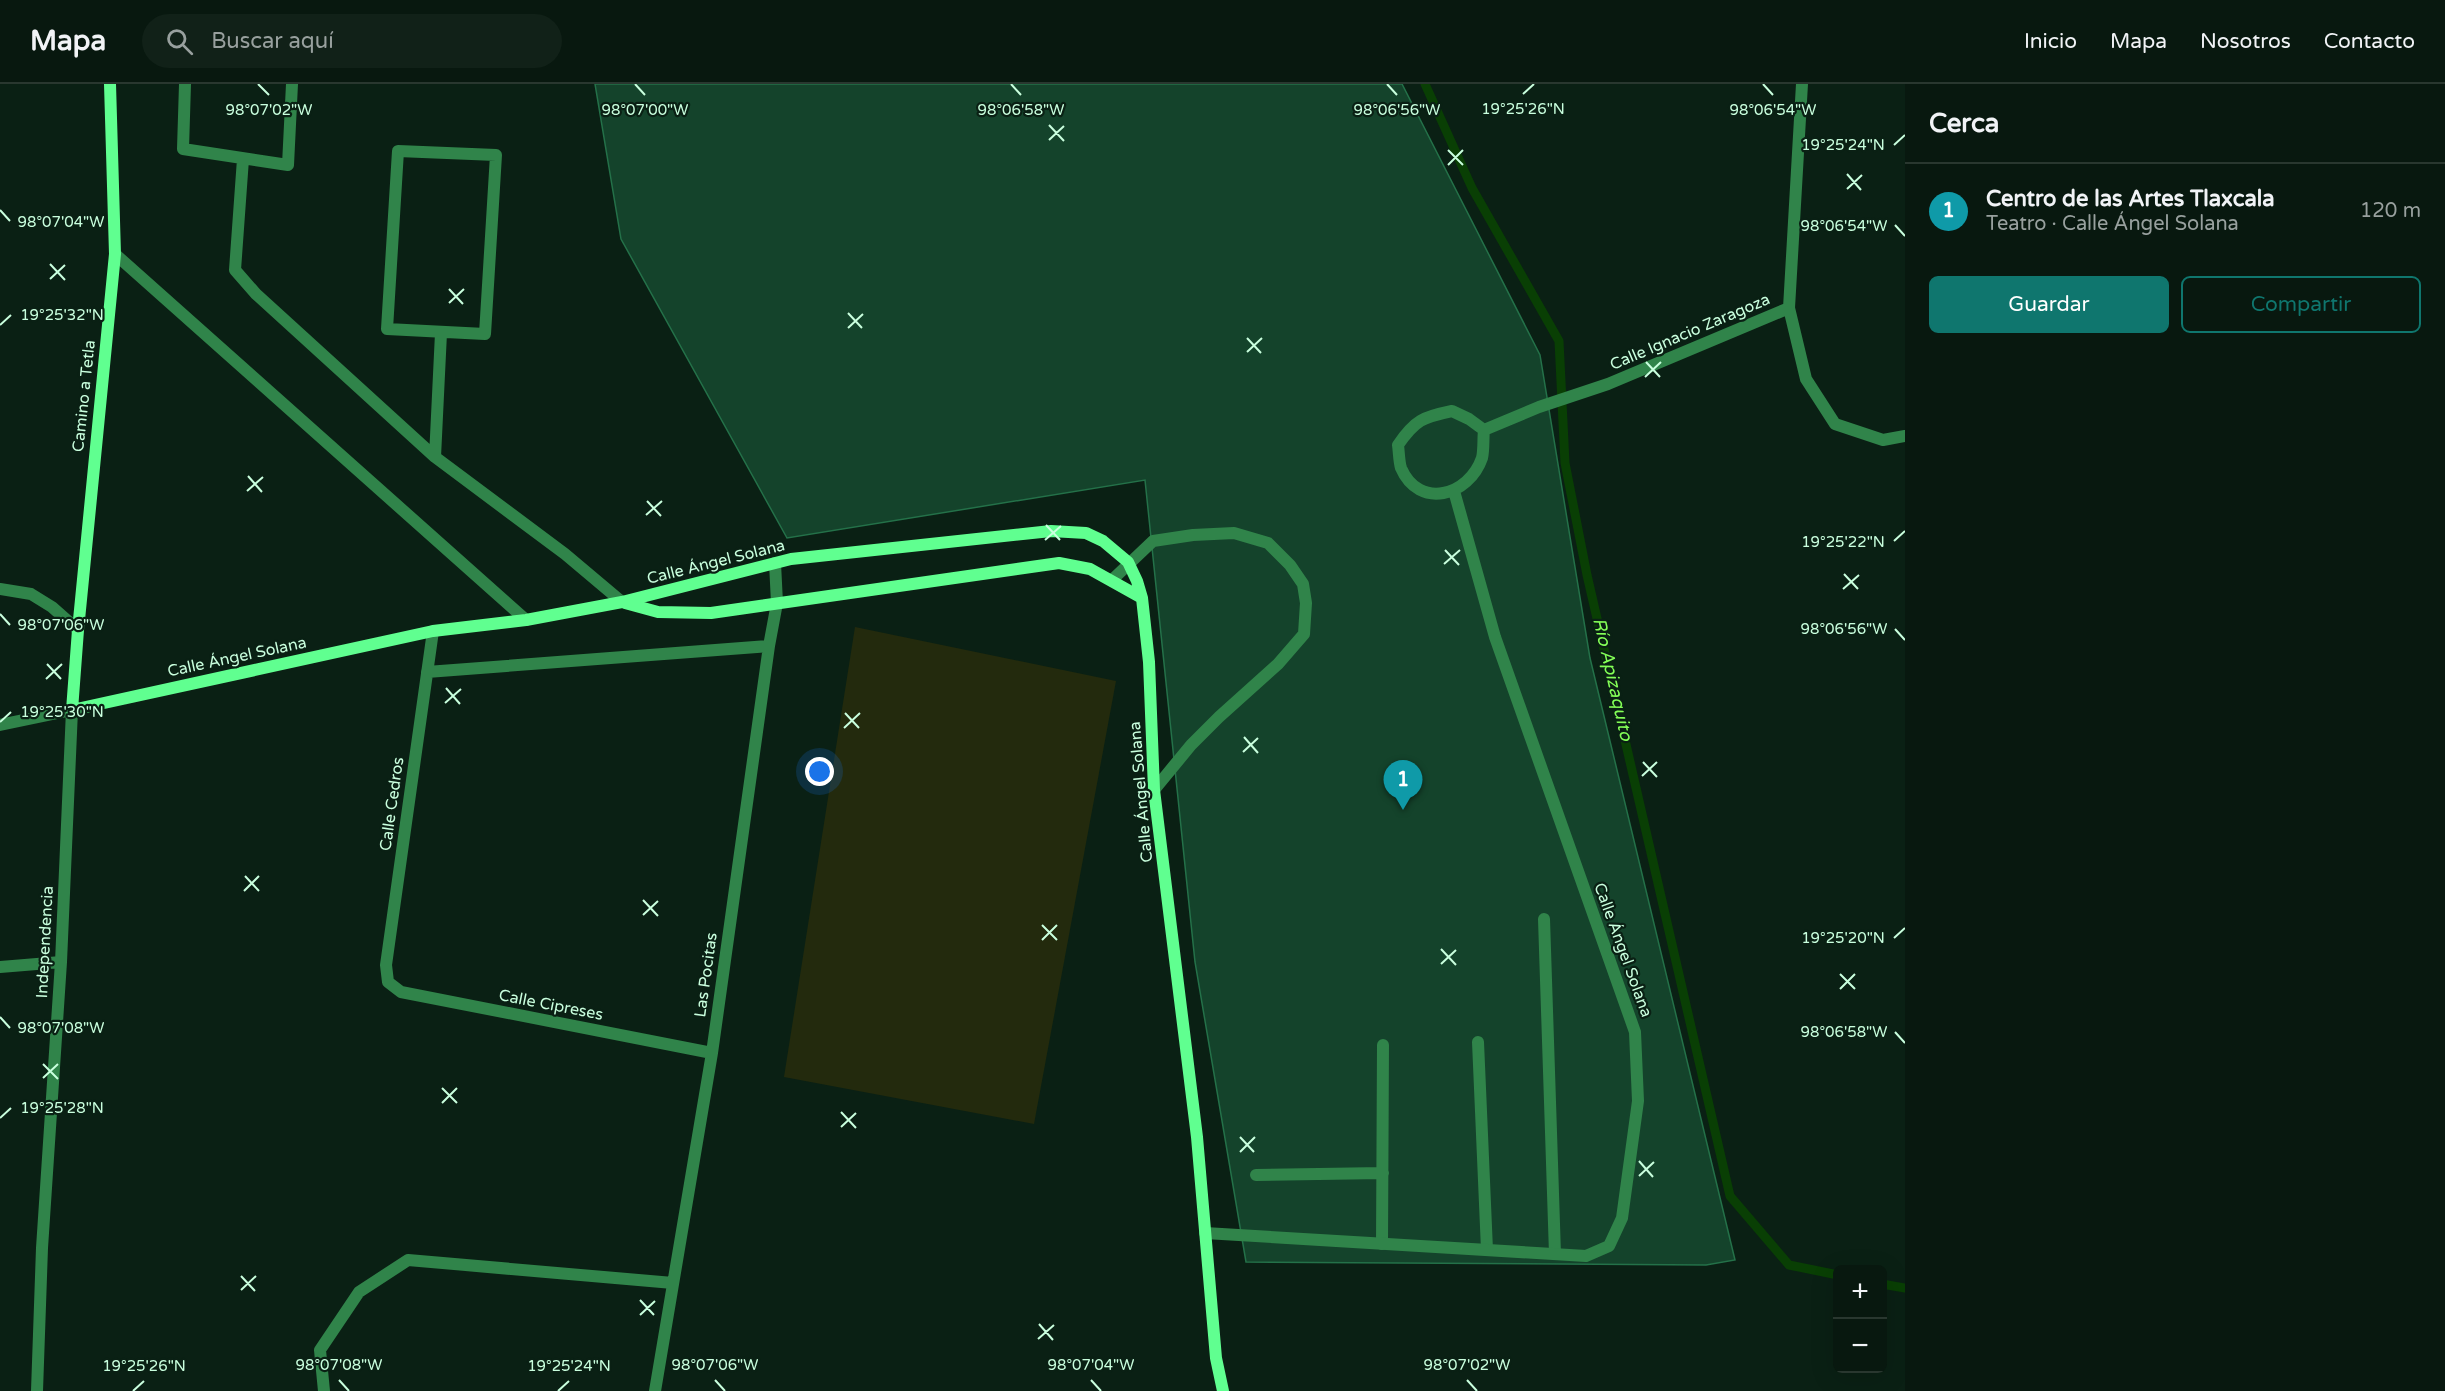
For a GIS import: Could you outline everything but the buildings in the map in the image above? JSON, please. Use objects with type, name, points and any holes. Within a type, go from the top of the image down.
[{"type":"main road","name":"Camino a Tetla","points":[[72,710],[115,254],[110,84]]},
{"type":"main road","name":"Calle Ángel Solana","points":[[72,710],[433,631],[526,620],[622,602],[791,559],[1052,531],[1086,533],[1103,541],[1128,562],[1142,598],[1149,662],[1154,790],[1197,1137],[1216,1358],[1223,1391]]},
{"type":"main road","name":"Calle Ángel Solana","points":[[622,602],[658,612],[711,613],[1059,563],[1090,569],[1142,598]]},
{"type":"street","points":[[185,84],[183,149],[288,165],[292,84]]},
{"type":"street","points":[[1789,308],[1802,84]]},
{"type":"street","points":[[398,151],[496,155],[485,334],[441,333],[387,329],[398,151]]},
{"type":"street","points":[[243,159],[235,270],[256,294],[435,457],[565,554],[622,602]]},
{"type":"street","points":[[115,254],[526,620]]},
{"type":"street","name":"Calle Ignacio Zaragoza","points":[[1484,430],[1539,407],[1608,384],[1789,308],[1806,379],[1835,424],[1884,440],[1905,436]]},
{"type":"street","points":[[435,457],[441,333]]},
{"type":"street","points":[[1452,411],[1469,419],[1484,430],[1482,458],[1470,478],[1454,491],[1435,496],[1414,486],[1401,468],[1398,445],[1410,427],[1429,416],[1452,411]]},
{"type":"street","name":"Calle Ángel Solana","points":[[1205,1233],[1586,1256],[1609,1246],[1622,1218],[1638,1101],[1635,1032],[1495,637],[1454,491]]},
{"type":"street","points":[[1112,580],[1128,562],[1153,541],[1193,535],[1234,534],[1268,543],[1282,556],[1303,584],[1306,603],[1304,634],[1278,664],[1191,745],[1154,790]]},
{"type":"street","name":"Las Pocitas","points":[[655,1391],[712,1053],[777,603],[775,563]]},
{"type":"street","points":[[0,589],[31,594],[52,607],[78,630]]},
{"type":"street","name":"Calle Cedros","points":[[388,982],[386,965],[433,631]]},
{"type":"street","points":[[427,672],[769,646]]},
{"type":"street","points":[[0,725],[72,710]]},
{"type":"street","name":"Independencia","points":[[37,1391],[42,1248],[61,962],[72,710]]},
{"type":"street","points":[[1544,919],[1555,1254]]},
{"type":"street","points":[[0,967],[61,962]]},
{"type":"street","name":"Calle Cipreses","points":[[388,982],[401,992],[712,1053]]},
{"type":"street","points":[[1479,1042],[1487,1250]]},
{"type":"street","points":[[1382,1244],[1383,1046]]},
{"type":"street","points":[[1256,1175],[1383,1173]]},
{"type":"street","points":[[324,1391],[320,1350],[359,1292],[408,1260],[673,1283]]},
{"type":"green space","points":[[855,627],[1116,681],[1034,1124],[784,1077]]},
{"type":"waterway","name":"Río Apizaquito","points":[[1425,84],[1472,188],[1559,341],[1565,463],[1587,575],[1730,1196],[1789,1265],[1833,1274]]},
{"type":"waterway","name":"Río Apizaquito","points":[[1887,1285],[1905,1288]]},
{"type":"place","name":"Centro de las Artes Tlaxcala","points":[[1403,810]]}]
